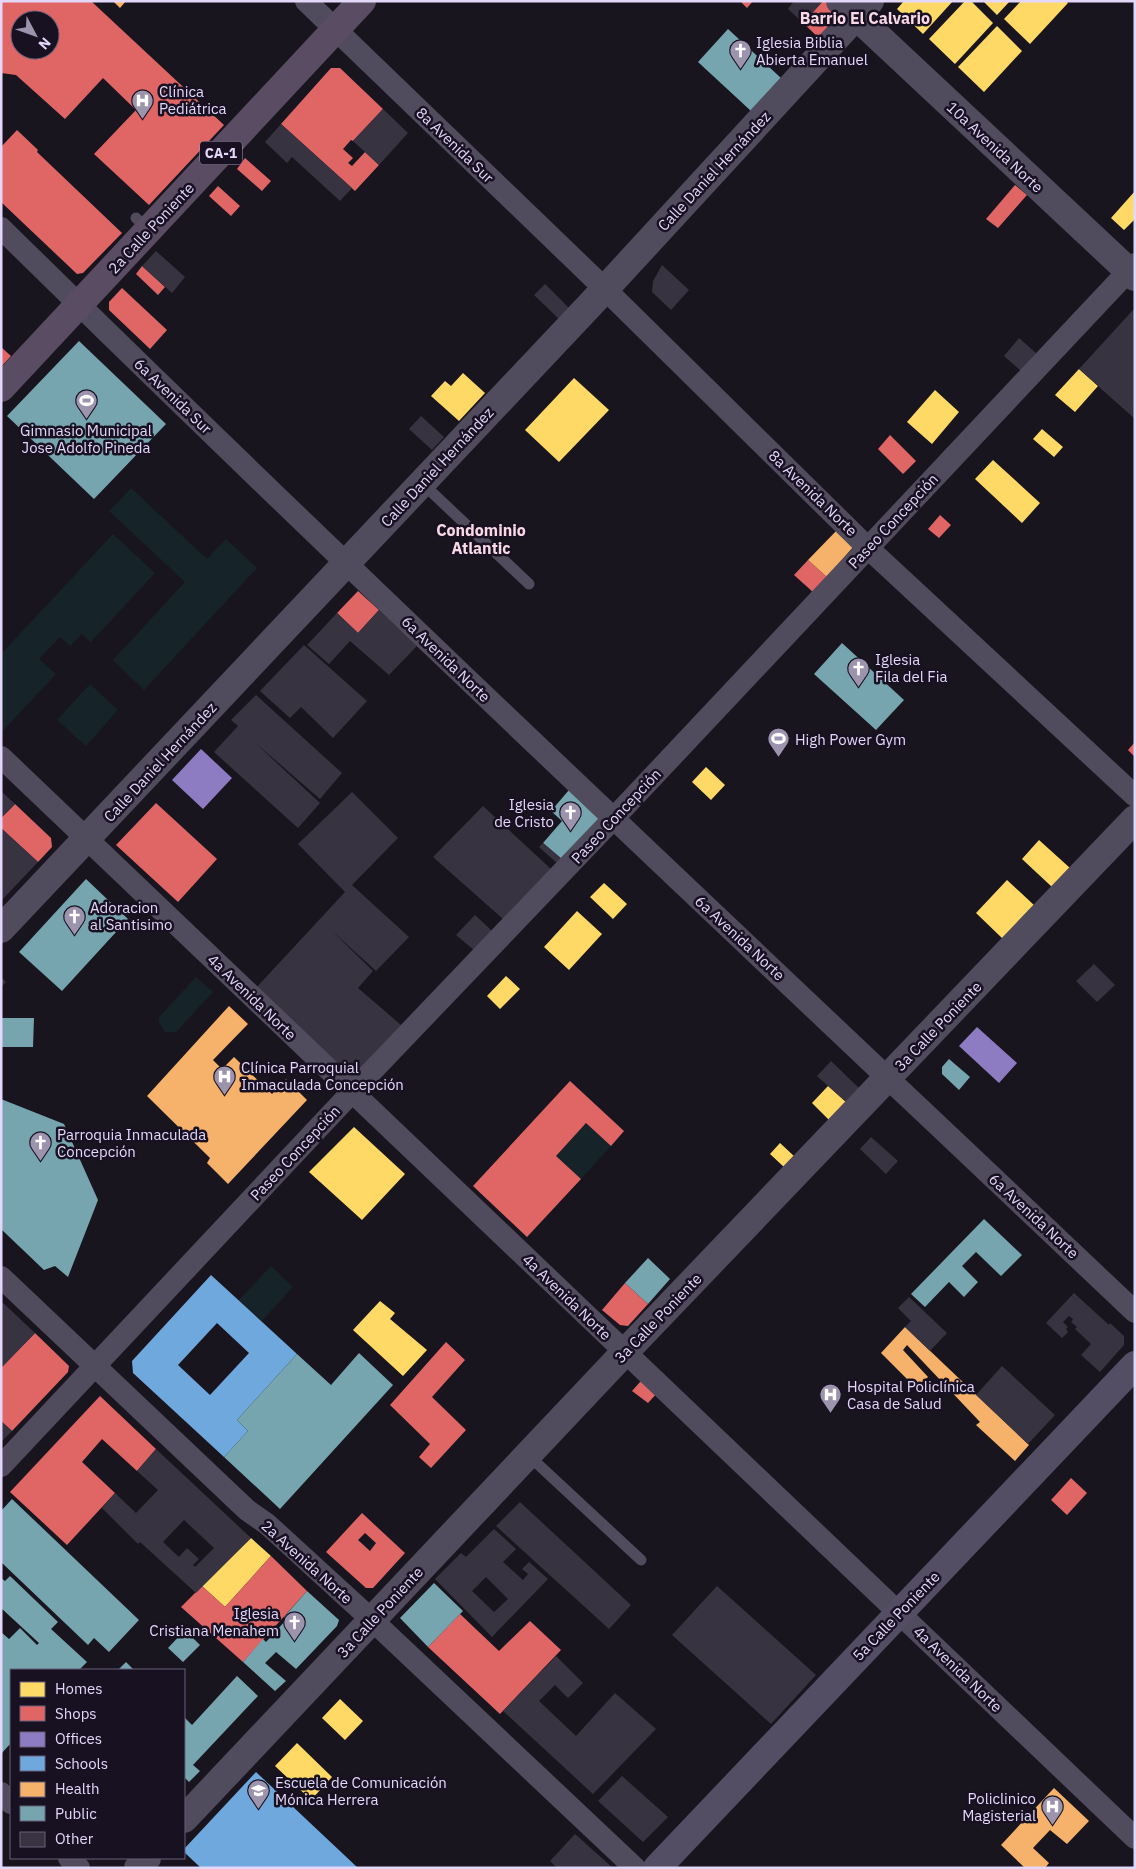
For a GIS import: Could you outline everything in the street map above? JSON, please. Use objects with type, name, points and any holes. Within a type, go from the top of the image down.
[{"type":"main road","name":"2a Calle Poniente","points":[[1,388],[80,305],[143,224],[362,1]]},
{"type":"main road","name":"5a Calle Poniente","points":[[657,1868],[1135,1365]]},
{"type":"street","name":"8a Avenida Sur","points":[[306,1],[604,289]]},
{"type":"street","name":"10a Avenida Norte","points":[[856,6],[1133,270]]},
{"type":"street","name":"Calle Daniel Hernández","points":[[1,930],[604,289],[856,6]]},
{"type":"street","name":"6a Avenida Sur","points":[[1,228],[346,564]]},
{"type":"street","name":"Paseo Concepción","points":[[1,1466],[352,1092],[1133,270]]},
{"type":"street","name":"8a Avenida Norte","points":[[604,289],[868,548],[1135,796]]},
{"type":"street","name":"6a Avenida Norte","points":[[346,564],[1135,1312]]},
{"type":"street","name":"4a Avenida Norte","points":[[1,757],[1135,1838]]},
{"type":"street","name":"3a Calle Poniente","points":[[185,1818],[625,1352],[1135,819]]},
{"type":"street","name":"2a Avenida Norte","points":[[1,1277],[247,1510],[267,1524],[372,1620],[635,1868]]},
{"type":"street","points":[[70,1859],[79,1868]]},
{"type":"lane","points":[[422,483],[529,584]]},
{"type":"lane","points":[[528,1455],[641,1560]]},
{"type":"shaded area","points":[[131,488],[207,559],[226,539],[257,568],[144,690],[113,660],[185,582],[109,511]]},
{"type":"shaded area","points":[[113,534],[155,573],[91,642],[82,634],[70,646],[60,637],[39,659],[56,674],[1,733],[1,654]]},
{"type":"shaded area","points":[[90,684],[118,710],[86,746],[57,720]]},
{"type":"shaded area","points":[[196,977],[213,992],[176,1032],[165,1032],[159,1022],[159,1017]]},
{"type":"shaded area","points":[[586,1123],[611,1146],[581,1179],[556,1156]]},
{"type":"shaded area","points":[[271,1266],[293,1287],[262,1321],[239,1300]]},
{"type":"building: Homes","points":[[904,1],[953,1],[923,34],[897,9]]},
{"type":"building: Homes","points":[[965,1],[971,1],[993,23],[955,64],[929,39]]},
{"type":"building: Homes","points":[[983,1],[1010,1],[997,15]]},
{"type":"building: Homes","points":[[1021,1],[1066,1],[1068,3],[1030,44],[1004,19]]},
{"type":"building: Homes","points":[[997,26],[1022,51],[984,92],[958,67]]},
{"type":"building: Homes","points":[[1135,191],[1135,219],[1124,230],[1111,218]]},
{"type":"building: Homes","points":[[1079,369],[1098,386],[1075,412],[1055,395]]},
{"type":"building: Homes","points":[[463,373],[485,393],[459,421],[431,396],[445,381],[451,386]]},
{"type":"building: Homes","points":[[574,378],[609,410],[559,462],[525,430]]},
{"type":"building: Homes","points":[[935,390],[959,412],[932,444],[907,422]]},
{"type":"building: Homes","points":[[1042,429],[1063,447],[1054,457],[1033,439]]},
{"type":"building: Homes","points":[[993,460],[1040,503],[1022,523],[975,479]]},
{"type":"building: Homes","points":[[706,767],[725,785],[711,800],[692,782]]},
{"type":"building: Homes","points":[[1039,840],[1070,868],[1052,887],[1022,859]]},
{"type":"building: Homes","points":[[1007,880],[1035,906],[1003,939],[976,913]]},
{"type":"building: Homes","points":[[604,883],[627,904],[613,919],[590,897]]},
{"type":"building: Homes","points":[[577,911],[602,934],[569,970],[544,947]]},
{"type":"building: Homes","points":[[506,976],[520,989],[500,1009],[487,996]]},
{"type":"building: Homes","points":[[828,1086],[846,1102],[829,1120],[812,1103]]},
{"type":"building: Homes","points":[[354,1127],[405,1174],[362,1220],[309,1172]]},
{"type":"building: Homes","points":[[780,1143],[795,1157],[785,1168],[770,1154]]},
{"type":"building: Homes","points":[[380,1301],[395,1313],[390,1319],[427,1350],[403,1376],[353,1330]]},
{"type":"building: Homes","points":[[251,1538],[271,1556],[225,1607],[202,1586]]},
{"type":"building: Homes","points":[[340,1699],[363,1721],[345,1740],[322,1718]]},
{"type":"building: Homes","points":[[297,1743],[332,1777],[311,1800],[275,1766]]},
{"type":"building: Shops","points":[[1,1],[91,1],[224,125],[149,205],[94,154],[136,110],[103,78],[65,119],[16,75],[1,73]]},
{"type":"building: Shops","points":[[740,1],[753,1],[747,8]]},
{"type":"building: Shops","points":[[823,1],[831,1],[844,14],[821,40],[803,23]]},
{"type":"building: Shops","points":[[331,68],[340,68],[383,109],[343,149],[353,158],[348,163],[352,166],[365,152],[379,165],[355,191],[281,124]]},
{"type":"building: Shops","points":[[17,130],[38,150],[37,152],[122,233],[83,273],[77,274],[1,202],[1,147]]},
{"type":"building: Shops","points":[[245,158],[271,181],[262,191],[237,169]]},
{"type":"building: Shops","points":[[1015,185],[1027,195],[998,228],[986,219]]},
{"type":"building: Shops","points":[[218,186],[240,206],[231,216],[209,196]]},
{"type":"building: Shops","points":[[142,266],[165,287],[158,295],[136,274]]},
{"type":"building: Shops","points":[[122,288],[167,330],[150,349],[109,310],[109,302]]},
{"type":"building: Shops","points":[[1,347],[11,356],[1,367]]},
{"type":"building: Shops","points":[[890,435],[916,461],[903,474],[878,449]]},
{"type":"building: Shops","points":[[940,515],[951,525],[939,538],[928,529]]},
{"type":"building: Shops","points":[[808,560],[827,577],[814,593],[794,575]]},
{"type":"building: Shops","points":[[358,591],[379,610],[358,633],[337,613]]},
{"type":"building: Shops","points":[[1135,742],[1135,757],[1128,750]]},
{"type":"building: Shops","points":[[156,803],[217,859],[178,902],[116,845]]},
{"type":"building: Shops","points":[[15,804],[51,838],[52,847],[38,862],[1,828],[1,818]]},
{"type":"building: Shops","points":[[570,1081],[624,1131],[611,1146],[586,1123],[556,1156],[581,1179],[527,1237],[473,1186]]},
{"type":"building: Shops","points":[[625,1283],[648,1304],[628,1326],[620,1325],[602,1310]]},
{"type":"building: Shops","points":[[35,1333],[69,1366],[68,1372],[12,1431],[1,1421],[1,1368]]},
{"type":"building: Shops","points":[[446,1342],[465,1360],[432,1397],[466,1430],[431,1468],[419,1457],[430,1444],[390,1405]]},
{"type":"building: Shops","points":[[640,1382],[651,1383],[659,1391],[648,1403],[632,1391]]},
{"type":"building: Shops","points":[[100,1396],[156,1449],[137,1471],[102,1439],[82,1462],[115,1493],[67,1545],[10,1492]]},
{"type":"building: Shops","points":[[1071,1478],[1087,1493],[1067,1515],[1051,1500]]},
{"type":"building: Shops","points":[[362,1513],[405,1553],[373,1588],[366,1588],[326,1552]],"holes":[[[365,1533],[376,1543],[370,1551],[358,1540]]]},
{"type":"building: Shops","points":[[271,1556],[307,1591],[243,1662],[181,1607],[202,1586],[225,1607]]},
{"type":"building: Shops","points":[[460,1614],[499,1651],[530,1621],[561,1650],[500,1714],[428,1647]]},
{"type":"building: Offices","points":[[201,749],[232,778],[203,809],[172,780]]},
{"type":"building: Offices","points":[[977,1027],[1017,1063],[999,1083],[959,1046]]},
{"type":"building: Schools","points":[[211,1275],[297,1354],[237,1420],[248,1431],[224,1457],[133,1373],[132,1361]],"holes":[[[217,1323],[249,1353],[210,1395],[178,1365]]]},
{"type":"building: Schools","name":"Escuela de Comunicación Mónica Herrera","points":[[256,1772],[358,1868],[201,1868],[185,1853],[185,1848]]},
{"type":"building: Health","points":[[113,1],[126,1],[120,8]]},
{"type":"building: Health","points":[[838,529],[854,546],[827,577],[808,560]]},
{"type":"building: Health","name":"Clínica Parroquial Inmaculada Concepción","points":[[229,1006],[248,1024],[213,1060],[222,1069],[234,1057],[272,1094],[286,1079],[307,1100],[228,1184],[207,1163],[210,1158],[147,1096]]},
{"type":"building: Health","points":[[905,1327],[1029,1445],[1015,1461],[976,1425],[980,1422],[907,1345],[903,1350],[928,1377],[916,1388],[881,1353]]},
{"type":"building: Health","name":"Policlinico Magisterial","points":[[1054,1788],[1089,1821],[1067,1844],[1050,1830],[1033,1848],[1049,1863],[1045,1868],[1025,1868],[1001,1845]]},
{"type":"building: Public","name":"Iglesia Biblia Abierta Emanuel","points":[[728,29],[781,78],[751,111],[698,62]]},
{"type":"building: Public","name":"Gimnasio Municipal Jose Adolfo Pineda","points":[[79,341],[166,424],[94,499],[7,416]]},
{"type":"building: Public","name":"Iglesia Fila del Fia","points":[[842,643],[904,700],[876,730],[814,674]]},
{"type":"building: Public","name":"Iglesia de Cristo","points":[[569,790],[600,818],[563,860],[543,843],[562,821],[551,811]]},
{"type":"building: Public","name":"Adoracion al Santisimo","points":[[86,879],[128,919],[62,991],[19,952]]},
{"type":"building: Public","points":[[1,1018],[34,1018],[33,1047],[1,1047]]},
{"type":"building: Public","points":[[949,1059],[970,1077],[959,1090],[942,1074],[942,1067]]},
{"type":"building: Public","name":"Parroquia Inmaculada Concepción","points":[[1,1099],[64,1124],[98,1200],[68,1277],[55,1266],[44,1270],[1,1229]]},
{"type":"building: Public","points":[[984,1219],[1022,1255],[1001,1276],[976,1252],[962,1266],[978,1282],[964,1297],[949,1282],[925,1307],[911,1294]]},
{"type":"building: Public","points":[[648,1258],[670,1279],[648,1304],[625,1283]]},
{"type":"building: Public","points":[[359,1353],[393,1385],[280,1509],[224,1457],[248,1431],[237,1420],[297,1354],[331,1385]]},
{"type":"building: Public","points":[[12,1499],[139,1620],[109,1652],[94,1638],[88,1645],[1,1562],[1,1511]]},
{"type":"building: Public","points":[[10,1576],[58,1622],[51,1629],[87,1662],[80,1669],[10,1669],[10,1744],[1,1754],[1,1632],[9,1639],[20,1628],[37,1645],[39,1643],[1,1608],[1,1578],[5,1581]]},
{"type":"building: Public","points":[[434,1583],[463,1611],[428,1647],[400,1618]]},
{"type":"building: Public","name":"Iglesia Cristiana Menahem","points":[[307,1591],[339,1620],[337,1626],[296,1669],[276,1652],[265,1663],[286,1681],[275,1691],[243,1662],[263,1639],[266,1642],[286,1620],[284,1617]]},
{"type":"building: Public","points":[[185,1630],[200,1645],[183,1662],[168,1648]]},
{"type":"building: Public","points":[[126,1662],[133,1669],[119,1669]]},
{"type":"building: Public","points":[[237,1676],[258,1696],[193,1765],[200,1771],[189,1782],[185,1778],[185,1718],[192,1725]]},
{"type":"building: Other","points":[[794,1],[823,1],[803,23],[788,9]]},
{"type":"building: Other","points":[[383,109],[408,133],[379,165],[353,141]]},
{"type":"building: Other","points":[[281,124],[352,188],[340,201],[292,157],[287,163],[265,142]]},
{"type":"building: Other","points":[[156,251],[185,277],[172,293],[142,266]]},
{"type":"building: Other","points":[[662,265],[689,290],[671,310],[652,292],[653,281]]},
{"type":"building: Other","points":[[545,284],[569,308],[559,319],[534,295]]},
{"type":"building: Other","points":[[1135,310],[1135,419],[1079,369]]},
{"type":"building: Other","points":[[1019,338],[1036,353],[1021,371],[1004,356]]},
{"type":"building: Other","points":[[421,416],[444,437],[432,450],[409,429]]},
{"type":"building: Other","points":[[379,610],[417,646],[389,675],[350,641],[329,664],[307,645],[337,613],[358,633]]},
{"type":"building: Other","points":[[304,645],[367,701],[333,738],[301,707],[290,718],[260,691]]},
{"type":"building: Other","points":[[256,695],[342,773],[320,799],[252,740],[320,803],[298,828],[214,752],[238,726],[231,720]]},
{"type":"building: Other","points":[[1,791],[15,804],[1,818]]},
{"type":"building: Other","points":[[352,792],[398,838],[352,885],[409,937],[376,971],[331,930],[373,971],[358,988],[401,1025],[350,1079],[255,989],[345,892],[298,844]]},
{"type":"building: Other","points":[[483,806],[551,869],[503,919],[433,857]]},
{"type":"building: Other","points":[[1,828],[38,862],[1,901]]},
{"type":"building: Other","points":[[543,843],[563,860],[559,865],[539,847]]},
{"type":"building: Other","points":[[475,915],[493,932],[475,951],[456,935]]},
{"type":"building: Other","points":[[1094,964],[1115,985],[1097,1002],[1076,981]]},
{"type":"building: Other","points":[[1,977],[6,982],[1,987]]},
{"type":"building: Other","points":[[831,1061],[859,1088],[846,1102],[817,1076]]},
{"type":"building: Other","points":[[871,1137],[898,1161],[886,1174],[860,1149]]},
{"type":"building: Other","points":[[1074,1293],[1124,1336],[1124,1345],[1100,1372],[1081,1355],[1091,1344],[1075,1329],[1077,1327],[1071,1322],[1073,1319],[1069,1316],[1063,1322],[1068,1327],[1066,1329],[1068,1332],[1062,1338],[1046,1323]]},
{"type":"building: Other","points":[[909,1297],[947,1333],[930,1351],[905,1327],[911,1321],[898,1308]]},
{"type":"building: Other","points":[[1,1301],[35,1333],[1,1368]]},
{"type":"building: Other","points":[[1002,1366],[1055,1415],[1028,1444],[976,1395]]},
{"type":"building: Other","points":[[1,1421],[12,1431],[1,1442]]},
{"type":"building: Other","points":[[156,1449],[251,1538],[196,1593],[140,1542],[138,1544],[102,1508],[115,1493],[136,1513],[158,1490],[137,1471]],"holes":[[[184,1520],[214,1548],[195,1567],[193,1565],[199,1559],[187,1548],[179,1557],[163,1542]]]},
{"type":"building: Other","points":[[520,1502],[631,1605],[609,1629],[496,1526]]},
{"type":"building: Other","points":[[494,1529],[516,1549],[503,1562],[523,1580],[528,1574],[522,1569],[529,1562],[548,1579],[492,1637],[435,1579],[461,1553],[466,1557]],"holes":[[[486,1577],[508,1599],[494,1612],[472,1591]]]},
{"type":"building: Other","points":[[717,1586],[816,1675],[771,1724],[672,1635]]},
{"type":"building: Other","points":[[556,1656],[583,1683],[568,1698],[555,1685],[539,1701],[576,1736],[615,1693],[656,1729],[593,1794],[503,1711]]},
{"type":"building: Other","points":[[622,1776],[668,1817],[643,1842],[598,1801]]},
{"type":"building: Other","points":[[575,1834],[613,1868],[557,1868],[550,1861]]},
{"type":"place","name":"Iglesia Biblia Abierta Emanuel","points":[[740,70]]},
{"type":"place","name":"Clínica Pediátrica","points":[[143,119]]},
{"type":"place","name":"Gimnasio Municipal Jose Adolfo Pineda","points":[[86,420]]},
{"type":"place","name":"Iglesia Fila del Fia","points":[[859,687]]},
{"type":"place","name":"High Power Gym","points":[[779,758]]},
{"type":"place","name":"Iglesia de Cristo","points":[[570,832]]},
{"type":"place","name":"Adoracion al Santisimo","points":[[74,935]]},
{"type":"place","name":"Clínica Parroquial Inmaculada Concepción","points":[[225,1095]]},
{"type":"place","name":"Parroquia Inmaculada Concepción","points":[[41,1162]]},
{"type":"place","name":"Hospital Policlínica Casa de Salud","points":[[831,1414]]},
{"type":"place","name":"Iglesia Cristiana Menahem","points":[[295,1641]]},
{"type":"place","name":"Escuela de Comunicación Mónica Herrera","points":[[259,1810]]},
{"type":"place","name":"Policlinico Magisterial","points":[[1052,1826]]},
{"type":"district","name":"Barrio El Calvario","points":[[865,18]]},
{"type":"district","name":"Condominio Atlantic","points":[[481,539]]}]
